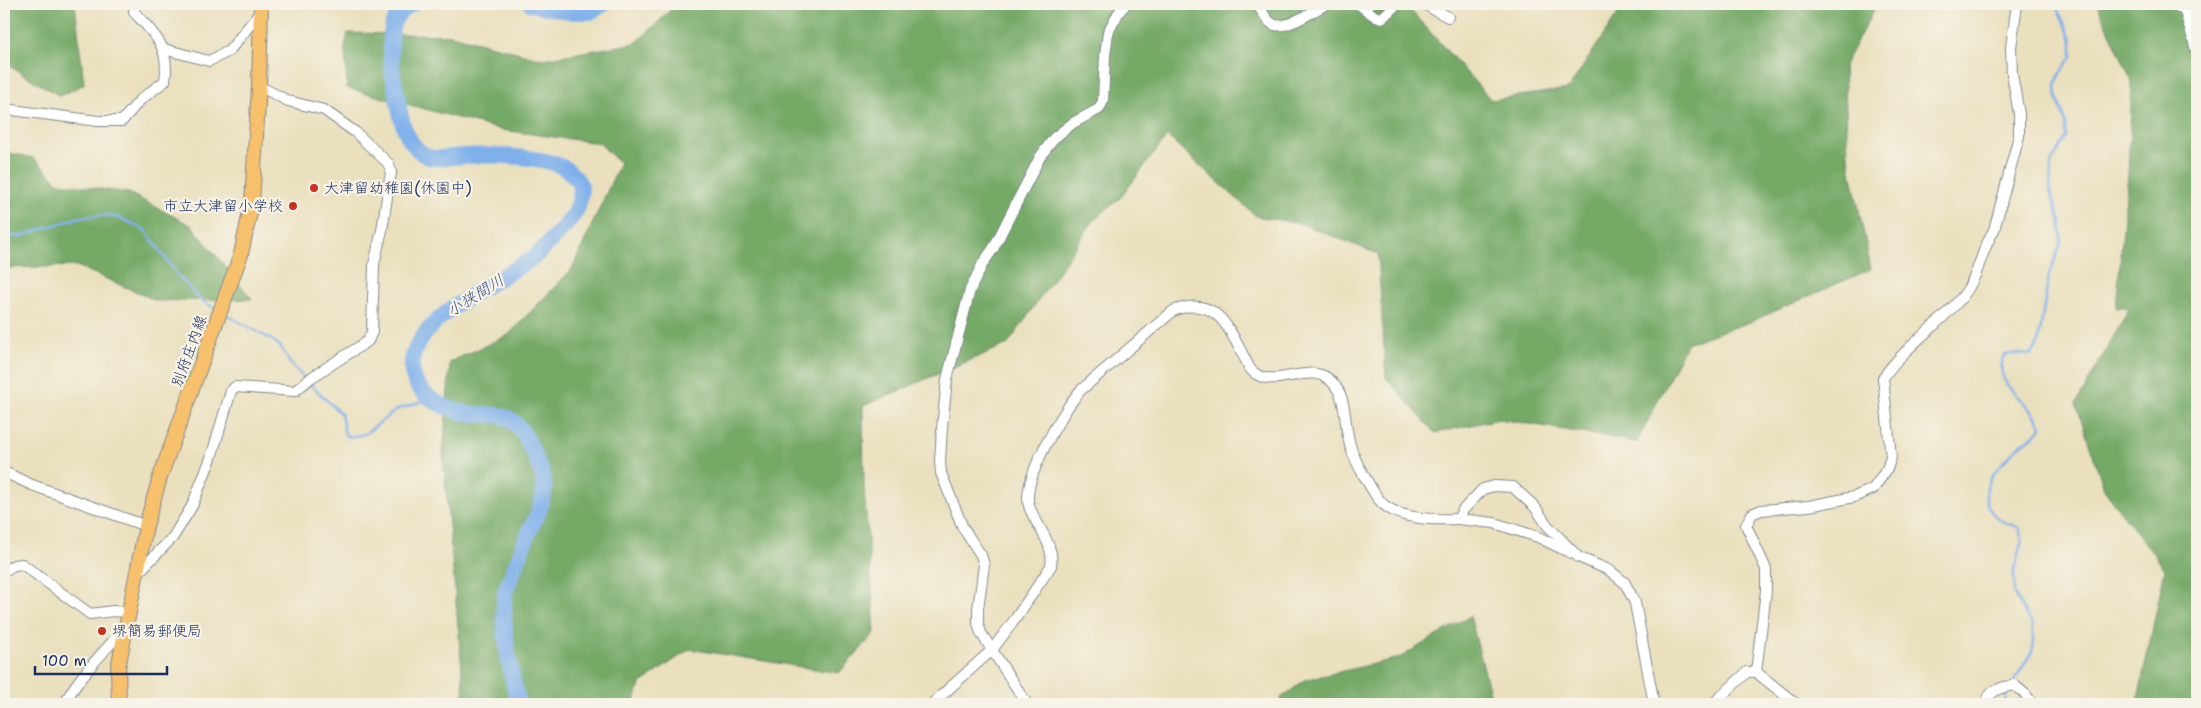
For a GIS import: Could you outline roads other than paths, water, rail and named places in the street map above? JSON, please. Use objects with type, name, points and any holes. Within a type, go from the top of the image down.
[{"type":"main road","name":"別府庄内線","points":[[119,704],[118,668],[146,526],[160,477],[241,254],[252,203],[259,86],[261,7]]},
{"type":"street","points":[[4,109],[98,121],[122,121],[140,100],[165,81],[167,66],[164,49],[134,12],[136,4]]},
{"type":"street","points":[[1027,704],[981,633],[978,623],[980,593],[984,576],[983,560],[963,528],[941,473],[942,428],[947,378],[970,290],[982,263],[993,248],[1040,157],[1054,138],[1073,123],[1099,109],[1103,101],[1108,32],[1119,12],[1126,4]]},
{"type":"street","points":[[1257,4],[1271,23],[1277,26],[1288,25],[1326,4]]},
{"type":"street","points":[[1358,4],[1376,17],[1382,18],[1397,4]]},
{"type":"street","points":[[1424,4],[1448,17]]},
{"type":"street","points":[[1756,672],[1766,591],[1766,569],[1746,525],[1752,514],[1762,510],[1809,506],[1854,497],[1873,489],[1887,469],[1891,457],[1891,449],[1884,378],[1890,368],[1938,323],[1964,294],[1980,265],[1989,238],[1994,230],[2019,136],[2019,114],[2012,74],[2011,47],[2017,4]]},
{"type":"street","points":[[2161,4],[2184,8],[2197,53]]},
{"type":"street","points":[[164,49],[209,61],[229,51],[261,7]]},
{"type":"street","points":[[136,576],[172,538],[188,514],[211,458],[231,391],[235,387],[295,391],[312,377],[368,341],[372,332],[374,264],[382,230],[389,184],[389,164],[355,132],[324,110],[288,101],[259,86]]},
{"type":"street","points":[[932,704],[992,650],[1051,566],[1050,547],[1029,504],[1028,485],[1058,421],[1081,390],[1173,311],[1184,307],[1200,306],[1212,311],[1224,320],[1252,371],[1260,376],[1269,378],[1314,373],[1331,380],[1344,402],[1353,457],[1373,492],[1383,504],[1401,513],[1425,518],[1494,523],[1538,538],[1609,570],[1625,583],[1635,602],[1654,704]]},
{"type":"street","points":[[4,472],[32,485],[146,526]]},
{"type":"street","points":[[1458,519],[1463,510],[1483,489],[1494,486],[1513,487],[1535,507],[1546,525],[1578,557]]},
{"type":"street","points":[[4,571],[14,565],[22,564],[90,614],[113,611],[128,612]]},
{"type":"street","points":[[65,704],[68,697],[94,662],[124,630]]},
{"type":"street","points":[[1713,704],[1747,672],[1756,672],[1796,704]]},
{"type":"street","points":[[1986,704],[1986,699],[1999,688],[2014,685],[2033,704]]},
{"type":"waterway","name":"小狭間川","points":[[412,4],[399,14],[392,26],[391,32],[391,56],[398,105],[404,128],[411,142],[423,154],[433,158],[502,156],[531,158],[557,164],[574,176],[581,186],[580,201],[575,213],[544,248],[530,260],[460,302],[443,315],[428,329],[418,345],[412,361],[412,372],[415,381],[420,389],[436,402],[456,411],[503,416],[514,422],[521,429],[531,447],[543,477],[544,489],[540,508],[505,591],[505,634],[519,704]]},
{"type":"waterway","name":"小狭間川","points":[[531,4],[573,12],[590,12],[604,4]]},
{"type":"waterway","points":[[2014,681],[2033,650],[2033,626],[2014,594],[2014,570],[2022,540],[2019,528],[2003,522],[1995,516],[1988,506],[1986,496],[1987,487],[1998,468],[2022,444],[2035,435],[2041,427],[2030,409],[2007,385],[2002,376],[2001,366],[2005,355],[2032,354],[2038,344],[2049,275],[2061,243],[2061,222],[2050,192],[2051,164],[2066,137],[2066,123],[2057,98],[2056,85],[2060,73],[2072,57],[2072,40],[2055,4]]},
{"type":"waterway","points":[[4,233],[18,237],[80,217],[106,215],[120,218],[145,230],[176,273],[200,300],[216,309]]},
{"type":"waterway","points":[[225,314],[274,341],[281,347],[290,363],[304,378]]},
{"type":"waterway","points":[[308,382],[341,414],[345,434],[349,437],[365,434],[396,410],[429,399]]},
{"type":"waterway","points":[[2005,704],[2010,688]]},
{"type":"place","name":"大津留幼稚園(休園中)","points":[[314,188]]},
{"type":"place","name":"市立大津留小学校","points":[[293,206]]},
{"type":"place","name":"堺簡易郵便局","points":[[102,631]]}]
